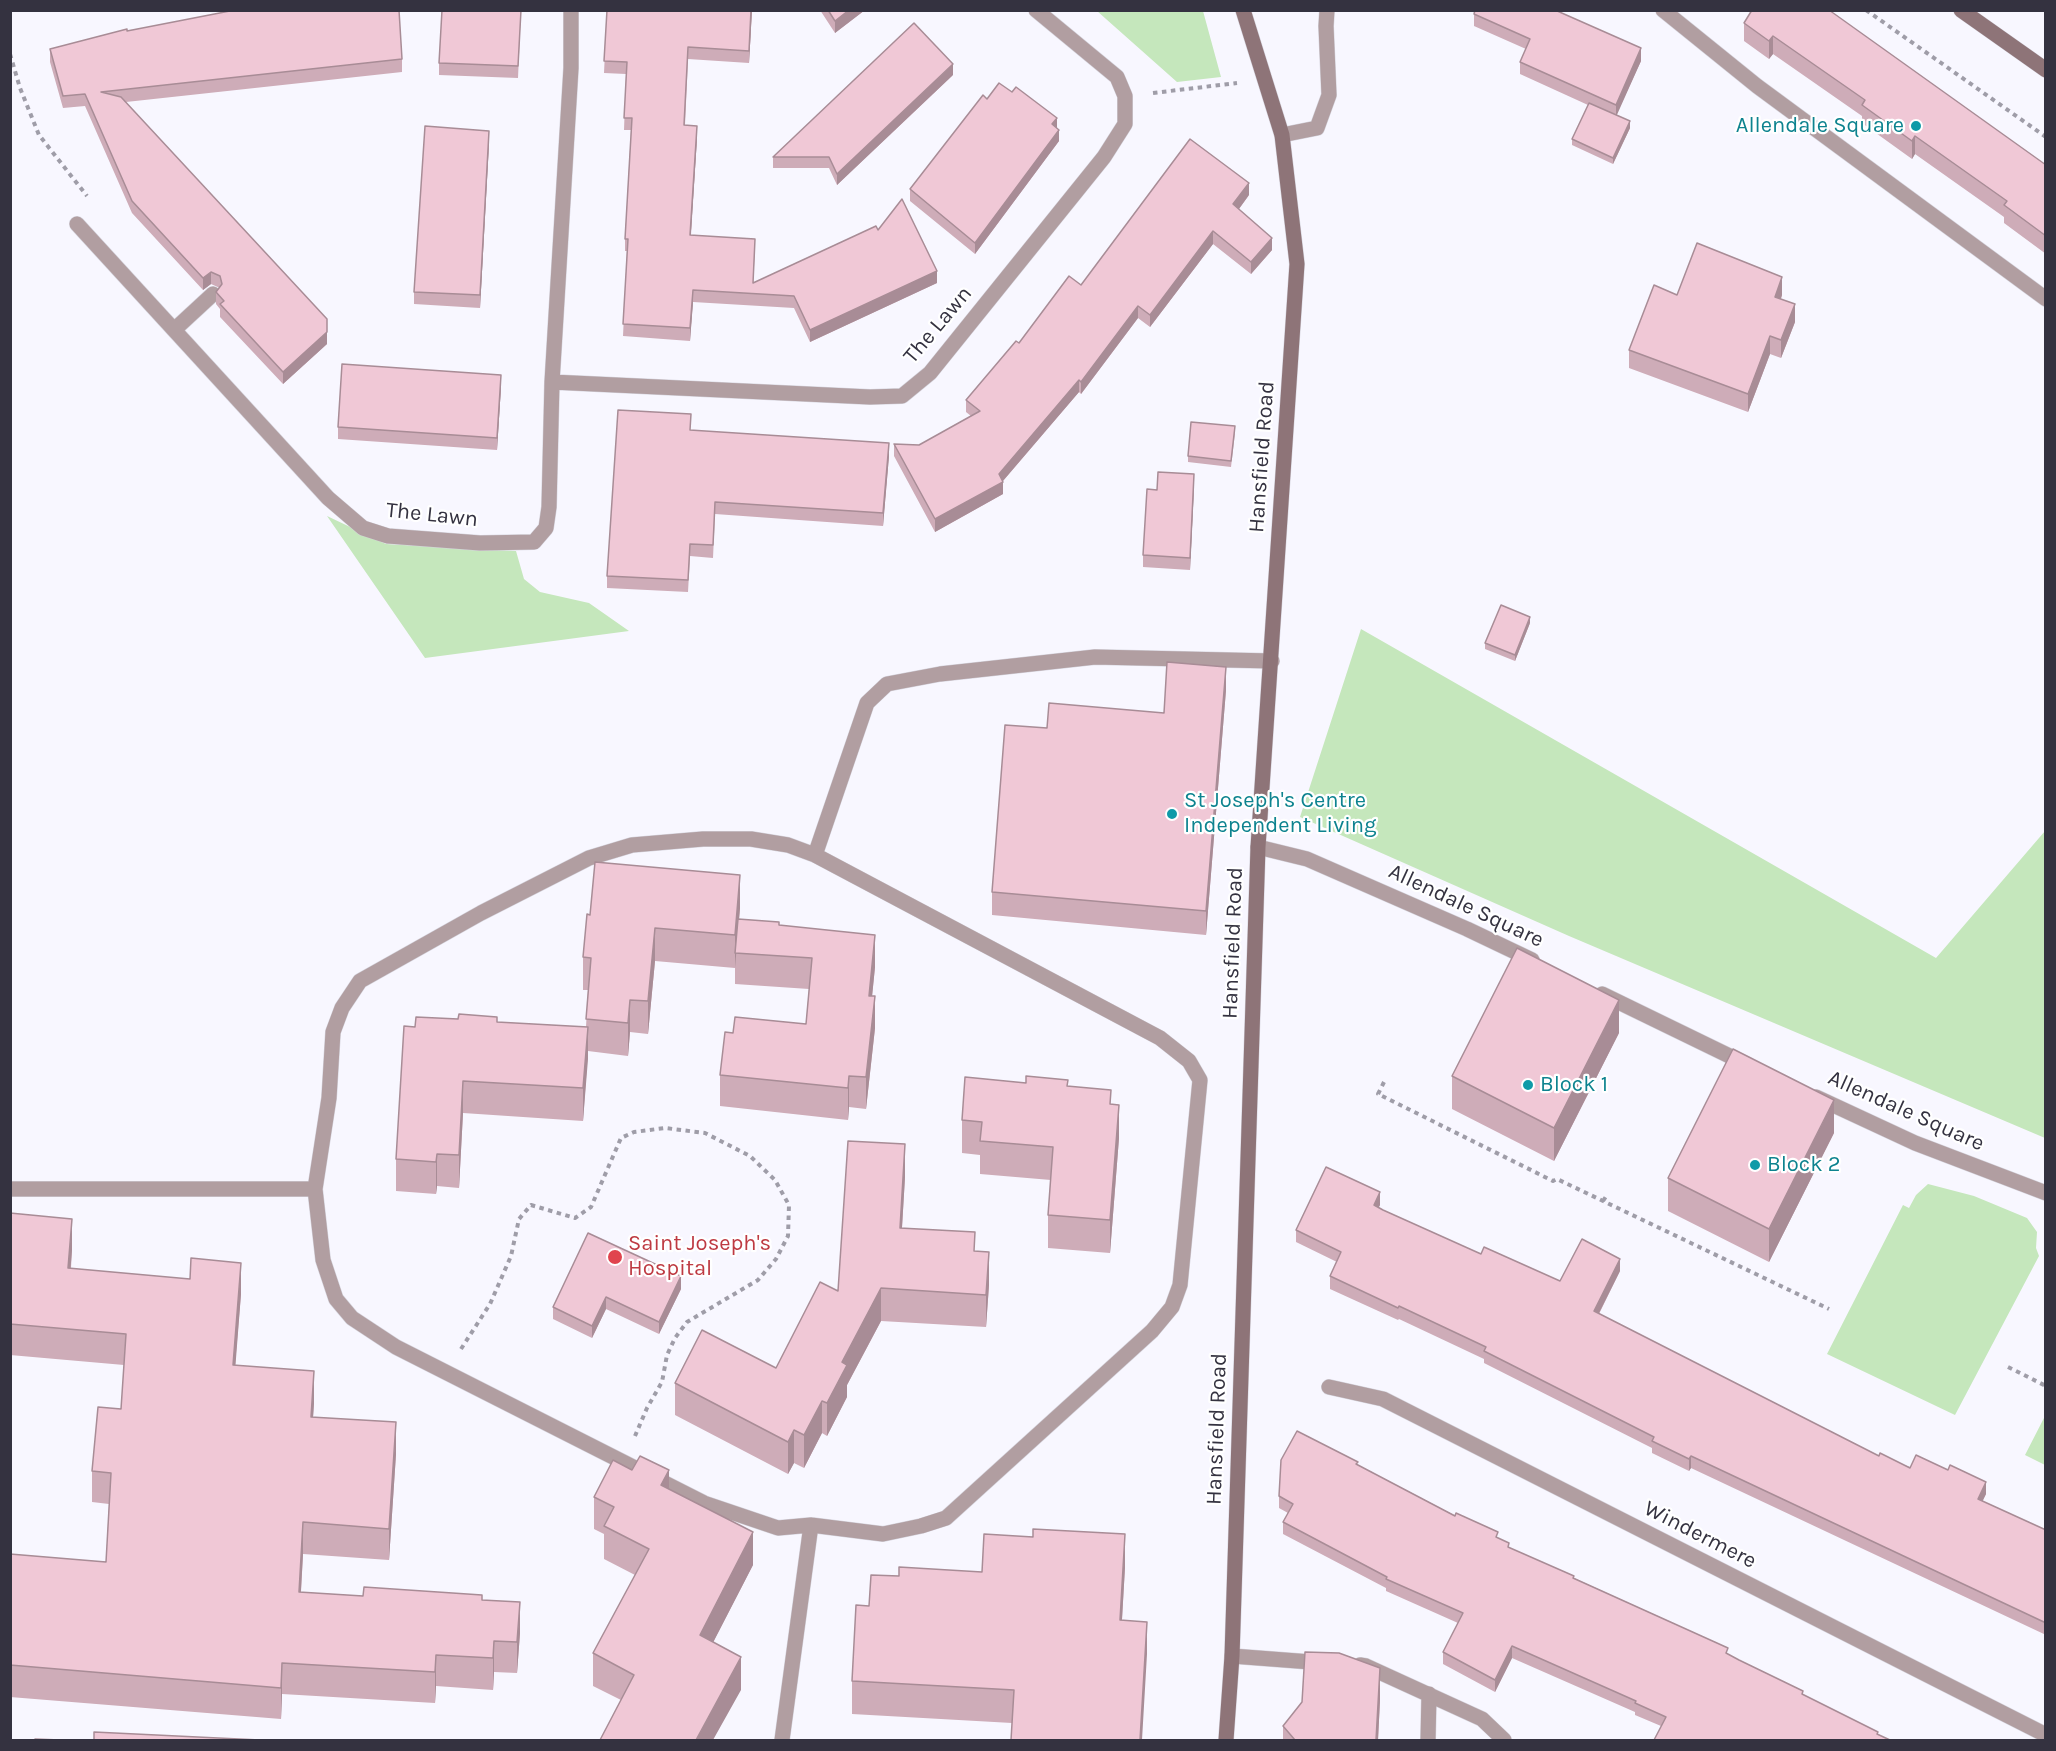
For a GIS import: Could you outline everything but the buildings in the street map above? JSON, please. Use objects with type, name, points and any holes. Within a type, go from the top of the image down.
[{"type":"street","name":"The Lawn","points":[[77,224],[328,498],[363,528],[387,536],[480,543],[534,542],[546,528],[549,507],[552,382],[571,68],[572,10]]},
{"type":"street","points":[[1036,10],[1117,77],[1125,96]]},
{"type":"street","name":"Hansfield Road","points":[[1226,1740],[1232,1656],[1258,847],[1272,661],[1296,264],[1282,135],[1243,10]]},
{"type":"street","points":[[1282,135],[1317,128],[1329,95],[1327,10]]},
{"type":"street","points":[[1663,10],[1681,15],[1757,86],[2046,299]]},
{"type":"street","points":[[1961,10],[2046,69]]},
{"type":"street","name":"The Lawn","points":[[552,382],[859,397],[902,396],[930,373],[1104,157],[1125,124],[1125,96]]},
{"type":"street","points":[[174,330],[213,294]]},
{"type":"street","points":[[815,855],[867,703],[887,684],[940,674],[1095,657],[1272,661]]},
{"type":"street","points":[[751,838],[815,855],[1160,1038],[1189,1061],[1200,1080],[1180,1285],[1172,1307],[1152,1331],[946,1518],[883,1534],[811,1525],[778,1528],[704,1503],[396,1347],[352,1318],[336,1299],[323,1260],[315,1189],[329,1098],[333,1032],[342,1008],[360,981],[481,913],[579,862],[632,845],[703,839],[751,838]]},
{"type":"street","name":"Allendale Square","points":[[1258,847],[1306,859],[1467,929],[1541,965]]},
{"type":"street","points":[[1583,985],[1764,1072]]},
{"type":"street","name":"Allendale Square","points":[[1807,1093],[1914,1143],[2046,1193]]},
{"type":"street","points":[[10,1189],[315,1189]]},
{"type":"street","name":"Windermere","points":[[1329,1387],[1383,1399],[2046,1736]]},
{"type":"street","points":[[782,1740],[811,1525]]},
{"type":"street","points":[[1232,1656],[1366,1666],[1482,1719],[1504,1740]]},
{"type":"street","points":[[1428,1740],[1429,1694]]},
{"type":"path","points":[[1866,10],[2046,137]]},
{"type":"path","points":[[10,54],[20,88],[39,135],[94,205],[77,224]]},
{"type":"path","points":[[1125,96],[1265,78]]},
{"type":"path","points":[[1384,1082],[1378,1094],[1553,1181],[1557,1179],[1829,1310]]},
{"type":"path","points":[[446,1372],[490,1304],[511,1256],[519,1219],[531,1205],[575,1218],[591,1207],[621,1138],[634,1131],[665,1128],[705,1133],[750,1156],[775,1180],[789,1205],[788,1236],[776,1259],[758,1280],[687,1322],[681,1330],[667,1355],[662,1382],[647,1407],[623,1462]]},
{"type":"path","points":[[1603,1201],[1607,1194]]},
{"type":"path","points":[[2008,1366],[2046,1386]]},
{"type":"green space","points":[[1097,11],[1203,11],[1221,77],[1177,82]]},
{"type":"green space","points":[[327,516],[386,544],[516,551],[524,579],[540,592],[589,603],[629,631],[425,658]]},
{"type":"green space","points":[[1361,629],[1936,958],[2045,831],[2045,1138],[1569,936],[1300,817]]},
{"type":"green space","points":[[1928,1184],[1974,1196],[2027,1218],[2037,1232],[2036,1248],[2039,1256],[1955,1415],[1827,1354],[1903,1205],[1909,1208],[1916,1195]]},
{"type":"green space","points":[[2045,1416],[2045,1465],[2025,1455]]},
{"type":"place","name":"Allendale Square","points":[[1916,126]]},
{"type":"place","name":"St Joseph's Centre Independent Living","points":[[1172,814]]},
{"type":"place","name":"Block 1","points":[[1528,1085]]},
{"type":"place","name":"Block 2","points":[[1755,1165]]},
{"type":"place","name":"Saint Joseph's Hospital","points":[[615,1257]]}]
